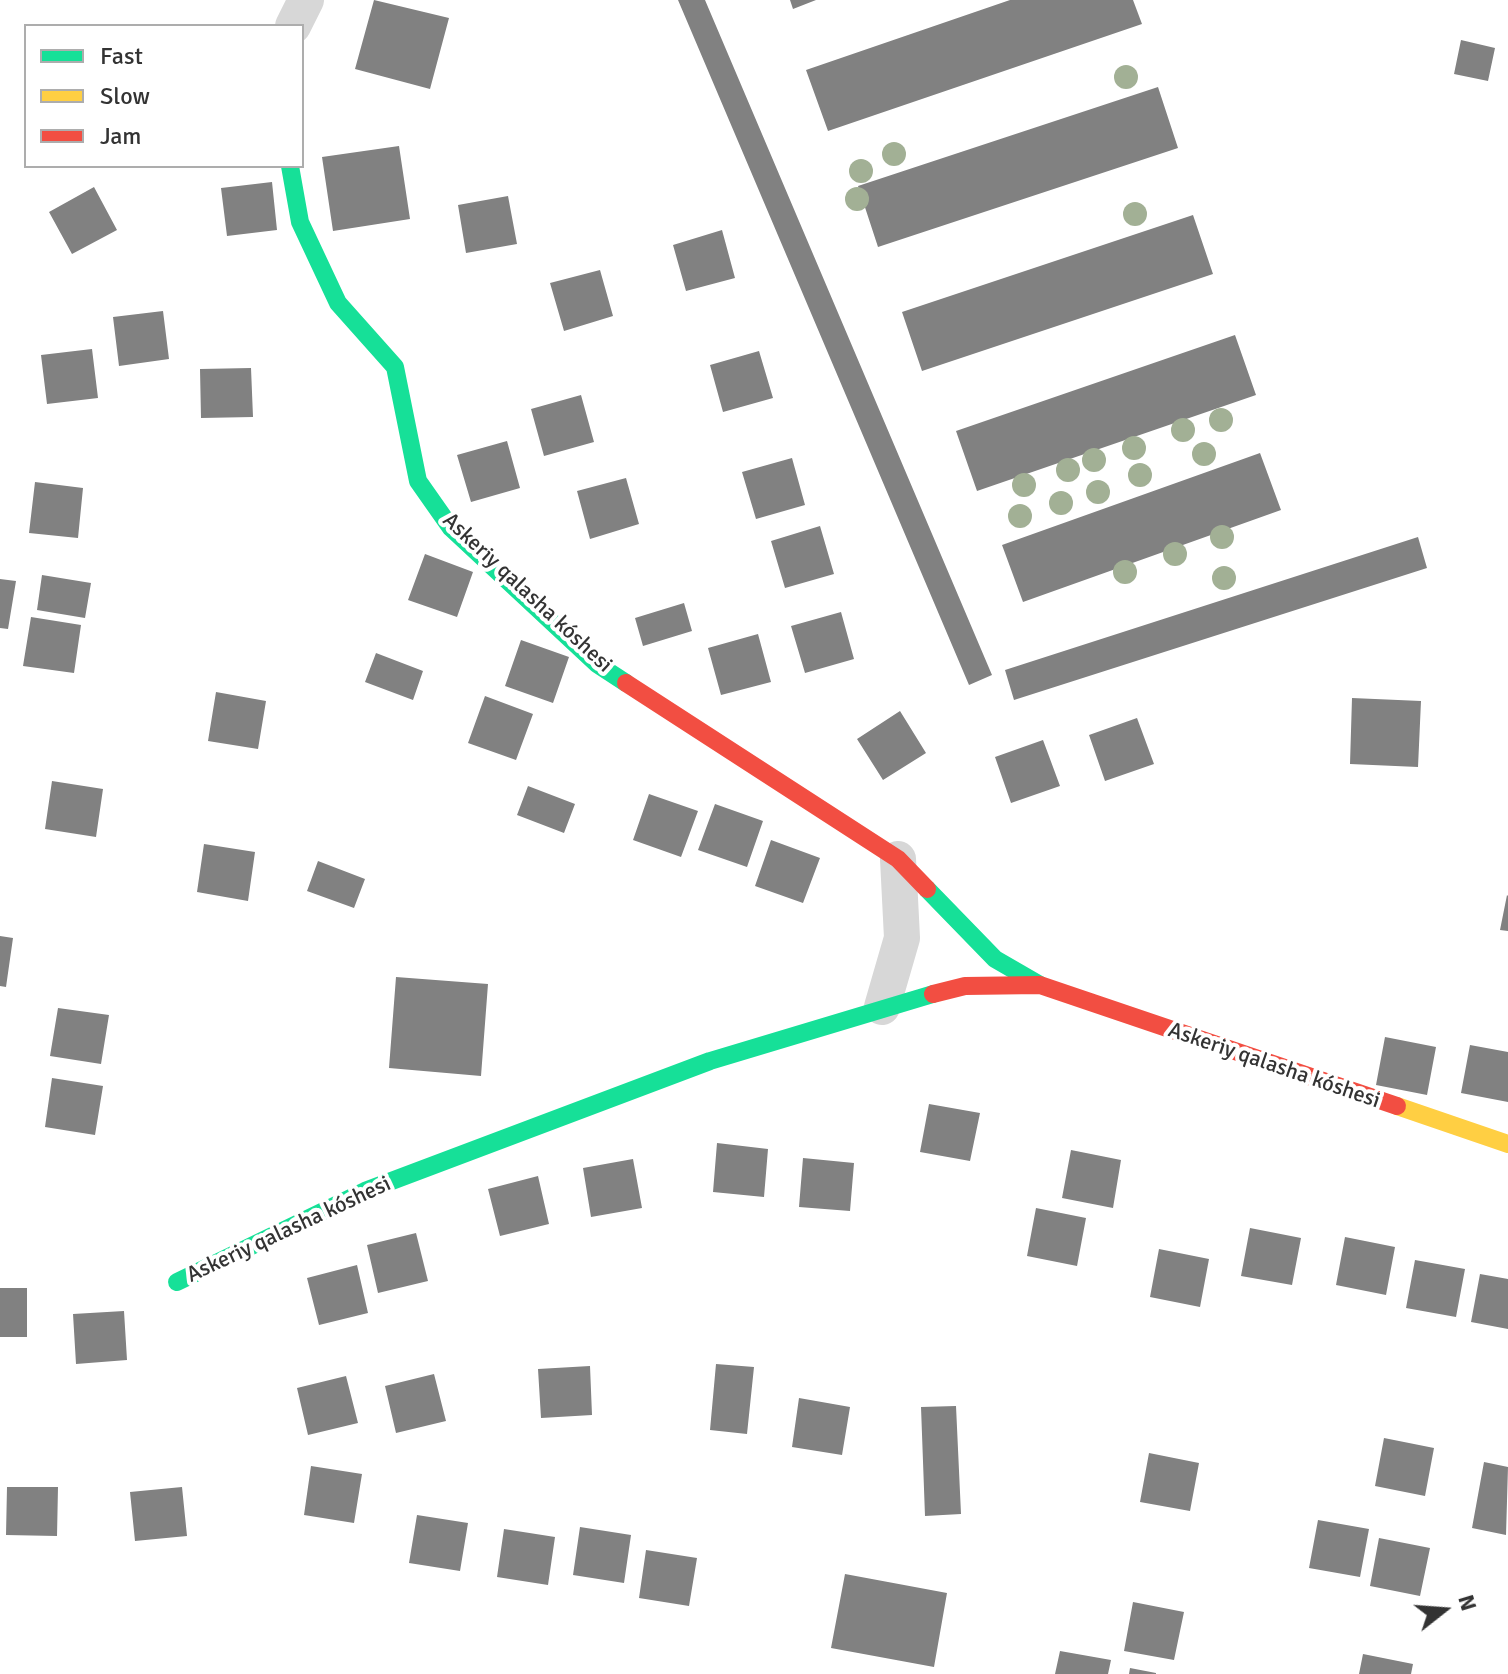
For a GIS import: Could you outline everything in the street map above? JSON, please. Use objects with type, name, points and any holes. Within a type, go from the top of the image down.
[{"type":"street","points":[[294,24],[306,0]]},
{"type":"street","name":"Askeriy qalasha kóshesi","points":[[290,168],[300,222],[338,303],[395,367],[418,481],[451,528],[597,664],[898,859],[995,959],[1040,985],[1508,1144]]},
{"type":"street","points":[[882,1007],[902,938],[898,859]]},
{"type":"street","name":"Askeriy qalasha kóshesi","points":[[177,1282],[365,1191],[710,1061],[882,1007],[965,986],[1040,985]]},
{"type":"building","points":[[374,0],[449,18],[430,89],[355,69]]},
{"type":"building","points":[[678,0],[705,0],[992,675],[969,685]]},
{"type":"building","points":[[790,0],[816,0],[793,9]]},
{"type":"building","points":[[1010,0],[1133,0],[1142,24],[828,131],[806,70]]},
{"type":"building","points":[[1461,40],[1495,48],[1488,81],[1454,74]]},
{"type":"building","points":[[1158,87],[1178,148],[878,247],[858,186]]},
{"type":"building","points":[[399,146],[410,219],[333,231],[322,157]]},
{"type":"building","points":[[272,182],[277,230],[227,236],[221,188]]},
{"type":"building","points":[[94,187],[117,230],[72,254],[49,212]]},
{"type":"building","points":[[508,196],[517,244],[466,253],[458,205]]},
{"type":"building","points":[[1193,215],[1213,274],[922,371],[902,312]]},
{"type":"building","points":[[722,230],[735,278],[686,291],[673,245]]},
{"type":"building","points":[[600,270],[613,316],[564,331],[550,283]]},
{"type":"building","points":[[163,311],[169,359],[119,366],[113,317]]},
{"type":"building","points":[[1235,335],[1256,395],[977,491],[956,431]]},
{"type":"building","points":[[92,349],[98,398],[47,404],[41,355]]},
{"type":"building","points":[[759,351],[773,398],[723,412],[710,365]]},
{"type":"building","points":[[251,368],[253,417],[201,418],[200,369]]},
{"type":"building","points":[[581,395],[594,442],[544,456],[531,409]]},
{"type":"building","points":[[507,441],[520,488],[471,502],[457,455]]},
{"type":"building","points":[[1260,453],[1281,510],[1023,602],[1002,545]]},
{"type":"building","points":[[792,458],[805,505],[756,519],[742,472]]},
{"type":"building","points":[[626,478],[639,524],[590,539],[577,491]]},
{"type":"building","points":[[35,482],[83,488],[78,538],[29,533]]},
{"type":"building","points":[[820,526],[834,574],[785,588],[771,541]]},
{"type":"building","points":[[1418,537],[1427,568],[1014,700],[1005,670]]},
{"type":"building","points":[[425,554],[473,572],[457,617],[408,600]]},
{"type":"building","points":[[42,575],[91,583],[85,618],[37,610]]},
{"type":"building","points":[[0,579],[16,581],[8,629],[0,628]]},
{"type":"building","points":[[684,603],[692,631],[643,646],[635,618]]},
{"type":"building","points":[[841,612],[854,659],[805,673],[791,626]]},
{"type":"building","points":[[31,617],[81,625],[74,673],[23,666]]},
{"type":"building","points":[[758,634],[771,682],[721,695],[708,648]]},
{"type":"building","points":[[521,640],[569,657],[553,703],[505,686]]},
{"type":"building","points":[[376,653],[423,671],[413,700],[365,682]]},
{"type":"building","points":[[216,692],[266,701],[258,749],[208,741]]},
{"type":"building","points":[[485,696],[533,714],[516,760],[468,743]]},
{"type":"building","points":[[1352,698],[1421,701],[1418,767],[1350,764]]},
{"type":"building","points":[[900,711],[926,753],[883,780],[857,739]]},
{"type":"building","points":[[1137,718],[1154,764],[1105,781],[1089,735]]},
{"type":"building","points":[[1043,740],[1060,786],[1011,803],[995,757]]},
{"type":"building","points":[[52,781],[103,789],[96,837],[45,829]]},
{"type":"building","points":[[528,786],[575,804],[564,833],[517,815]]},
{"type":"building","points":[[649,794],[698,811],[681,857],[633,840]]},
{"type":"building","points":[[715,804],[763,821],[747,867],[698,850]]},
{"type":"building","points":[[771,840],[820,858],[803,903],[755,886]]},
{"type":"building","points":[[204,844],[255,852],[248,901],[197,892]]},
{"type":"building","points":[[318,861],[365,879],[354,908],[307,891]]},
{"type":"building","points":[[1508,896],[1508,931],[1500,930]]},
{"type":"building","points":[[0,936],[13,938],[6,987],[0,986]]},
{"type":"building","points":[[396,977],[488,984],[481,1076],[389,1068]]},
{"type":"building","points":[[58,1008],[109,1015],[101,1064],[50,1056]]},
{"type":"building","points":[[1385,1037],[1436,1047],[1427,1095],[1376,1085]]},
{"type":"building","points":[[1470,1045],[1508,1052],[1508,1102],[1461,1093]]},
{"type":"building","points":[[52,1078],[103,1086],[95,1135],[45,1127]]},
{"type":"building","points":[[929,1104],[980,1113],[970,1161],[920,1152]]},
{"type":"building","points":[[717,1143],[768,1149],[764,1197],[713,1192]]},
{"type":"building","points":[[1071,1150],[1121,1160],[1113,1208],[1062,1198]]},
{"type":"building","points":[[803,1158],[854,1163],[850,1211],[799,1207]]},
{"type":"building","points":[[633,1159],[642,1208],[591,1217],[583,1168]]},
{"type":"building","points":[[538,1176],[549,1224],[500,1236],[488,1189]]},
{"type":"building","points":[[1036,1208],[1086,1218],[1077,1266],[1027,1256]]},
{"type":"building","points":[[1250,1228],[1301,1238],[1292,1285],[1241,1276]]},
{"type":"building","points":[[416,1233],[428,1281],[378,1293],[367,1245]]},
{"type":"building","points":[[1345,1237],[1395,1247],[1386,1295],[1336,1285]]},
{"type":"building","points":[[1159,1249],[1209,1259],[1200,1307],[1150,1297]]},
{"type":"building","points":[[1415,1260],[1465,1269],[1456,1317],[1406,1308]]},
{"type":"building","points":[[357,1265],[368,1313],[319,1325],[307,1278]]},
{"type":"building","points":[[1480,1274],[1508,1279],[1508,1329],[1471,1322]]},
{"type":"building","points":[[0,1288],[27,1288],[27,1337],[0,1337]]},
{"type":"building","points":[[124,1311],[127,1360],[76,1364],[73,1314]]},
{"type":"building","points":[[716,1364],[754,1367],[747,1434],[710,1430]]},
{"type":"building","points":[[590,1366],[592,1415],[541,1418],[538,1369]]},
{"type":"building","points":[[434,1374],[446,1421],[396,1433],[385,1386]]},
{"type":"building","points":[[346,1376],[358,1423],[308,1435],[297,1388]]},
{"type":"building","points":[[799,1398],[850,1407],[842,1455],[792,1447]]},
{"type":"building","points":[[956,1406],[961,1514],[925,1516],[921,1407]]},
{"type":"building","points":[[1384,1438],[1434,1448],[1425,1496],[1375,1486]]},
{"type":"building","points":[[1149,1453],[1199,1463],[1190,1511],[1140,1502]]},
{"type":"building","points":[[1484,1462],[1508,1467],[1506,1535],[1472,1528]]},
{"type":"building","points":[[311,1466],[362,1474],[354,1523],[304,1515]]},
{"type":"building","points":[[7,1487],[58,1487],[57,1536],[6,1535]]},
{"type":"building","points":[[182,1487],[187,1536],[135,1541],[130,1492]]},
{"type":"building","points":[[417,1515],[468,1523],[460,1571],[409,1563]]},
{"type":"building","points":[[1318,1520],[1369,1529],[1360,1577],[1309,1568]]},
{"type":"building","points":[[580,1527],[631,1535],[624,1583],[573,1575]]},
{"type":"building","points":[[504,1529],[555,1537],[548,1585],[497,1577]]},
{"type":"building","points":[[1379,1538],[1430,1548],[1420,1596],[1370,1586]]},
{"type":"building","points":[[646,1550],[697,1558],[689,1606],[639,1598]]},
{"type":"building","points":[[845,1574],[947,1593],[934,1667],[831,1648]]},
{"type":"building","points":[[1133,1602],[1184,1612],[1174,1660],[1124,1651]]},
{"type":"building","points":[[1060,1651],[1111,1660],[1108,1674],[1055,1674]]},
{"type":"building","points":[[1363,1654],[1413,1664],[1411,1674],[1359,1674]]},
{"type":"building","points":[[1130,1668],[1156,1673],[1156,1674],[1129,1674]]},
{"type":"traffic: fast","points":[[290,168],[300,222],[338,303],[395,367],[418,481],[451,528],[597,664],[626,683]]},
{"type":"traffic: fast","points":[[927,889],[995,959],[1040,985]]},
{"type":"traffic: fast","points":[[177,1282],[365,1191],[710,1061],[933,994]]},
{"type":"traffic: slow","points":[[1397,1106],[1508,1144]]},
{"type":"traffic: jam","points":[[626,683],[898,859],[927,889]]},
{"type":"traffic: jam","points":[[933,994],[965,986],[1040,985],[1397,1106]]}]
